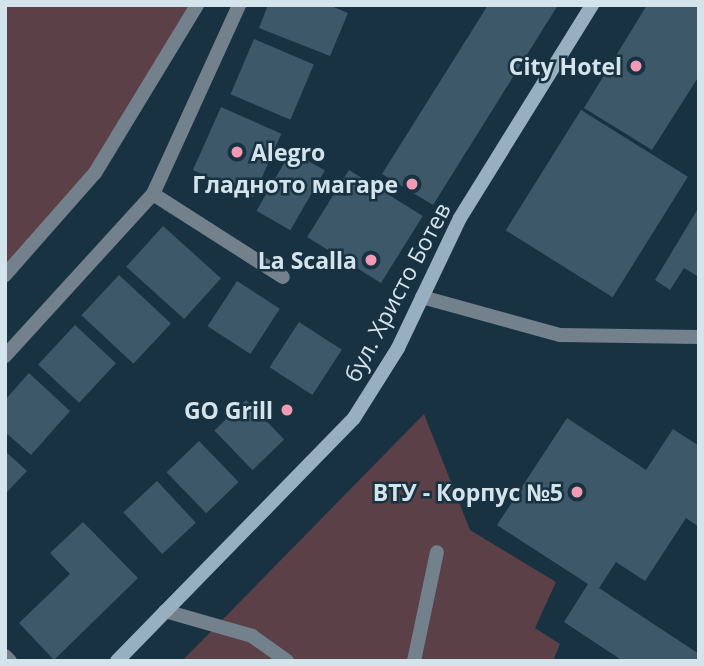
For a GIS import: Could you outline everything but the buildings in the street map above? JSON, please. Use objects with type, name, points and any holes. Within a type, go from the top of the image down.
[{"type":"main road","name":"бул. Христо Ботев","points":[[117,661],[354,418],[422,298],[460,218],[592,5]]},
{"type":"street","points":[[5,275],[95,173],[197,5]]},
{"type":"street","points":[[5,356],[153,194],[239,5]]},
{"type":"street","points":[[153,194],[283,277]]},
{"type":"street","points":[[422,298],[560,335],[699,337]]},
{"type":"street","points":[[414,661],[437,552]]},
{"type":"street","points":[[165,611],[252,636],[287,661]]},
{"type":"street","points":[[5,656],[10,661]]},
{"type":"shaded area","points":[[5,5],[197,5],[95,173],[5,275]]},
{"type":"shaded area","points":[[424,414],[470,530],[556,582],[535,628],[560,644],[553,661],[182,661]]},
{"type":"place","name":"City Hotel","points":[[636,66]]},
{"type":"place","name":"Аlegro","points":[[237,152]]},
{"type":"place","name":"Гладното магаре","points":[[412,184]]},
{"type":"place","name":"La Scalla","points":[[371,260]]},
{"type":"place","name":"GO Grill","points":[[287,410]]},
{"type":"place","name":"ВТУ - Корпус №5","points":[[577,492]]}]
